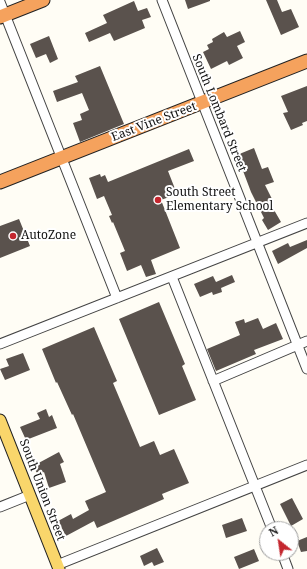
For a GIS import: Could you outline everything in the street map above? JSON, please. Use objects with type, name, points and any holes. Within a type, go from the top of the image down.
[{"type":"highway","points":[[3,16],[43,0]]},
{"type":"highway","name":"East Vine Street","points":[[0,182],[307,61]]},
{"type":"main road","name":"South Union Street","points":[[0,420],[58,567]]},
{"type":"street","name":"South Lombard Street","points":[[162,0],[307,369]]},
{"type":"street","points":[[0,2],[3,16],[117,298]]},
{"type":"street","points":[[0,344],[307,223]]},
{"type":"street","points":[[172,277],[269,521]]},
{"type":"street","points":[[213,380],[307,342]]},
{"type":"street","points":[[58,567],[307,464]]},
{"type":"street","points":[[0,507],[30,495]]},
{"type":"building","points":[[185,0],[210,0],[210,1],[188,9]]},
{"type":"building","points":[[266,0],[277,0],[282,12],[291,9],[299,27],[281,35]]},
{"type":"building","points":[[134,1],[138,11],[147,8],[151,17],[142,20],[145,28],[114,41],[110,33],[89,42],[85,33],[107,23],[103,15]]},
{"type":"building","points":[[240,31],[245,42],[237,46],[243,58],[229,65],[227,61],[211,69],[203,52],[209,49],[207,45],[213,42],[212,39],[224,32],[227,37]]},
{"type":"building","points":[[49,36],[58,59],[50,63],[46,54],[36,58],[30,44]]},
{"type":"building","points":[[100,66],[124,124],[80,142],[73,123],[82,120],[80,114],[89,110],[82,93],[57,102],[53,91],[78,82],[75,76]]},
{"type":"building","points":[[307,86],[307,121],[302,123],[303,125],[291,130],[283,113],[288,112],[281,96]]},
{"type":"building","points":[[254,148],[262,169],[268,167],[274,182],[265,185],[273,201],[270,203],[281,222],[268,230],[262,220],[264,218],[251,192],[237,155]]},
{"type":"building","points":[[189,149],[194,161],[168,171],[177,194],[161,200],[180,248],[151,260],[156,274],[146,277],[141,265],[127,271],[120,253],[125,251],[109,216],[112,215],[104,196],[97,199],[89,178],[100,174],[101,177],[105,175],[108,182]]},
{"type":"building","name":"AutoZone","points":[[19,219],[30,246],[0,258],[0,226]]},
{"type":"building","points":[[307,240],[307,248],[278,264],[272,251],[288,243],[290,247]]},
{"type":"building","points":[[232,275],[235,282],[221,288],[222,292],[213,295],[212,292],[200,297],[194,284],[213,276],[216,282]]},
{"type":"building","points":[[159,302],[185,364],[182,366],[196,400],[159,415],[119,319]]},
{"type":"building","points":[[258,318],[263,329],[276,323],[283,339],[254,350],[256,354],[216,371],[207,349],[240,335],[235,322],[244,319],[245,323]]},
{"type":"building","points":[[94,327],[117,381],[113,383],[140,447],[154,441],[160,455],[174,449],[189,483],[162,494],[164,499],[97,528],[94,521],[66,536],[58,521],[71,514],[73,519],[89,510],[85,501],[106,492],[73,414],[72,415],[57,382],[56,383],[42,349]]},
{"type":"building","points":[[23,353],[30,370],[5,380],[0,369],[9,366],[6,359]]},
{"type":"building","points":[[46,409],[49,417],[52,415],[57,428],[26,440],[20,427],[40,419],[37,413]]},
{"type":"building","points":[[59,452],[64,462],[60,464],[66,482],[49,488],[44,472],[38,475],[33,466]]},
{"type":"building","points":[[292,498],[303,519],[299,521],[288,521],[280,504]]},
{"type":"building","points":[[242,518],[247,531],[226,538],[222,525]]},
{"type":"building","points":[[307,537],[307,551],[301,552],[299,540]]},
{"type":"building","points":[[157,548],[164,562],[154,566],[152,562],[144,566],[140,556]]},
{"type":"building","points":[[254,549],[259,561],[239,569],[234,557]]},
{"type":"place","name":"South Street Elementary School","points":[[158,200]]},
{"type":"place","name":"AutoZone","points":[[13,236]]}]
